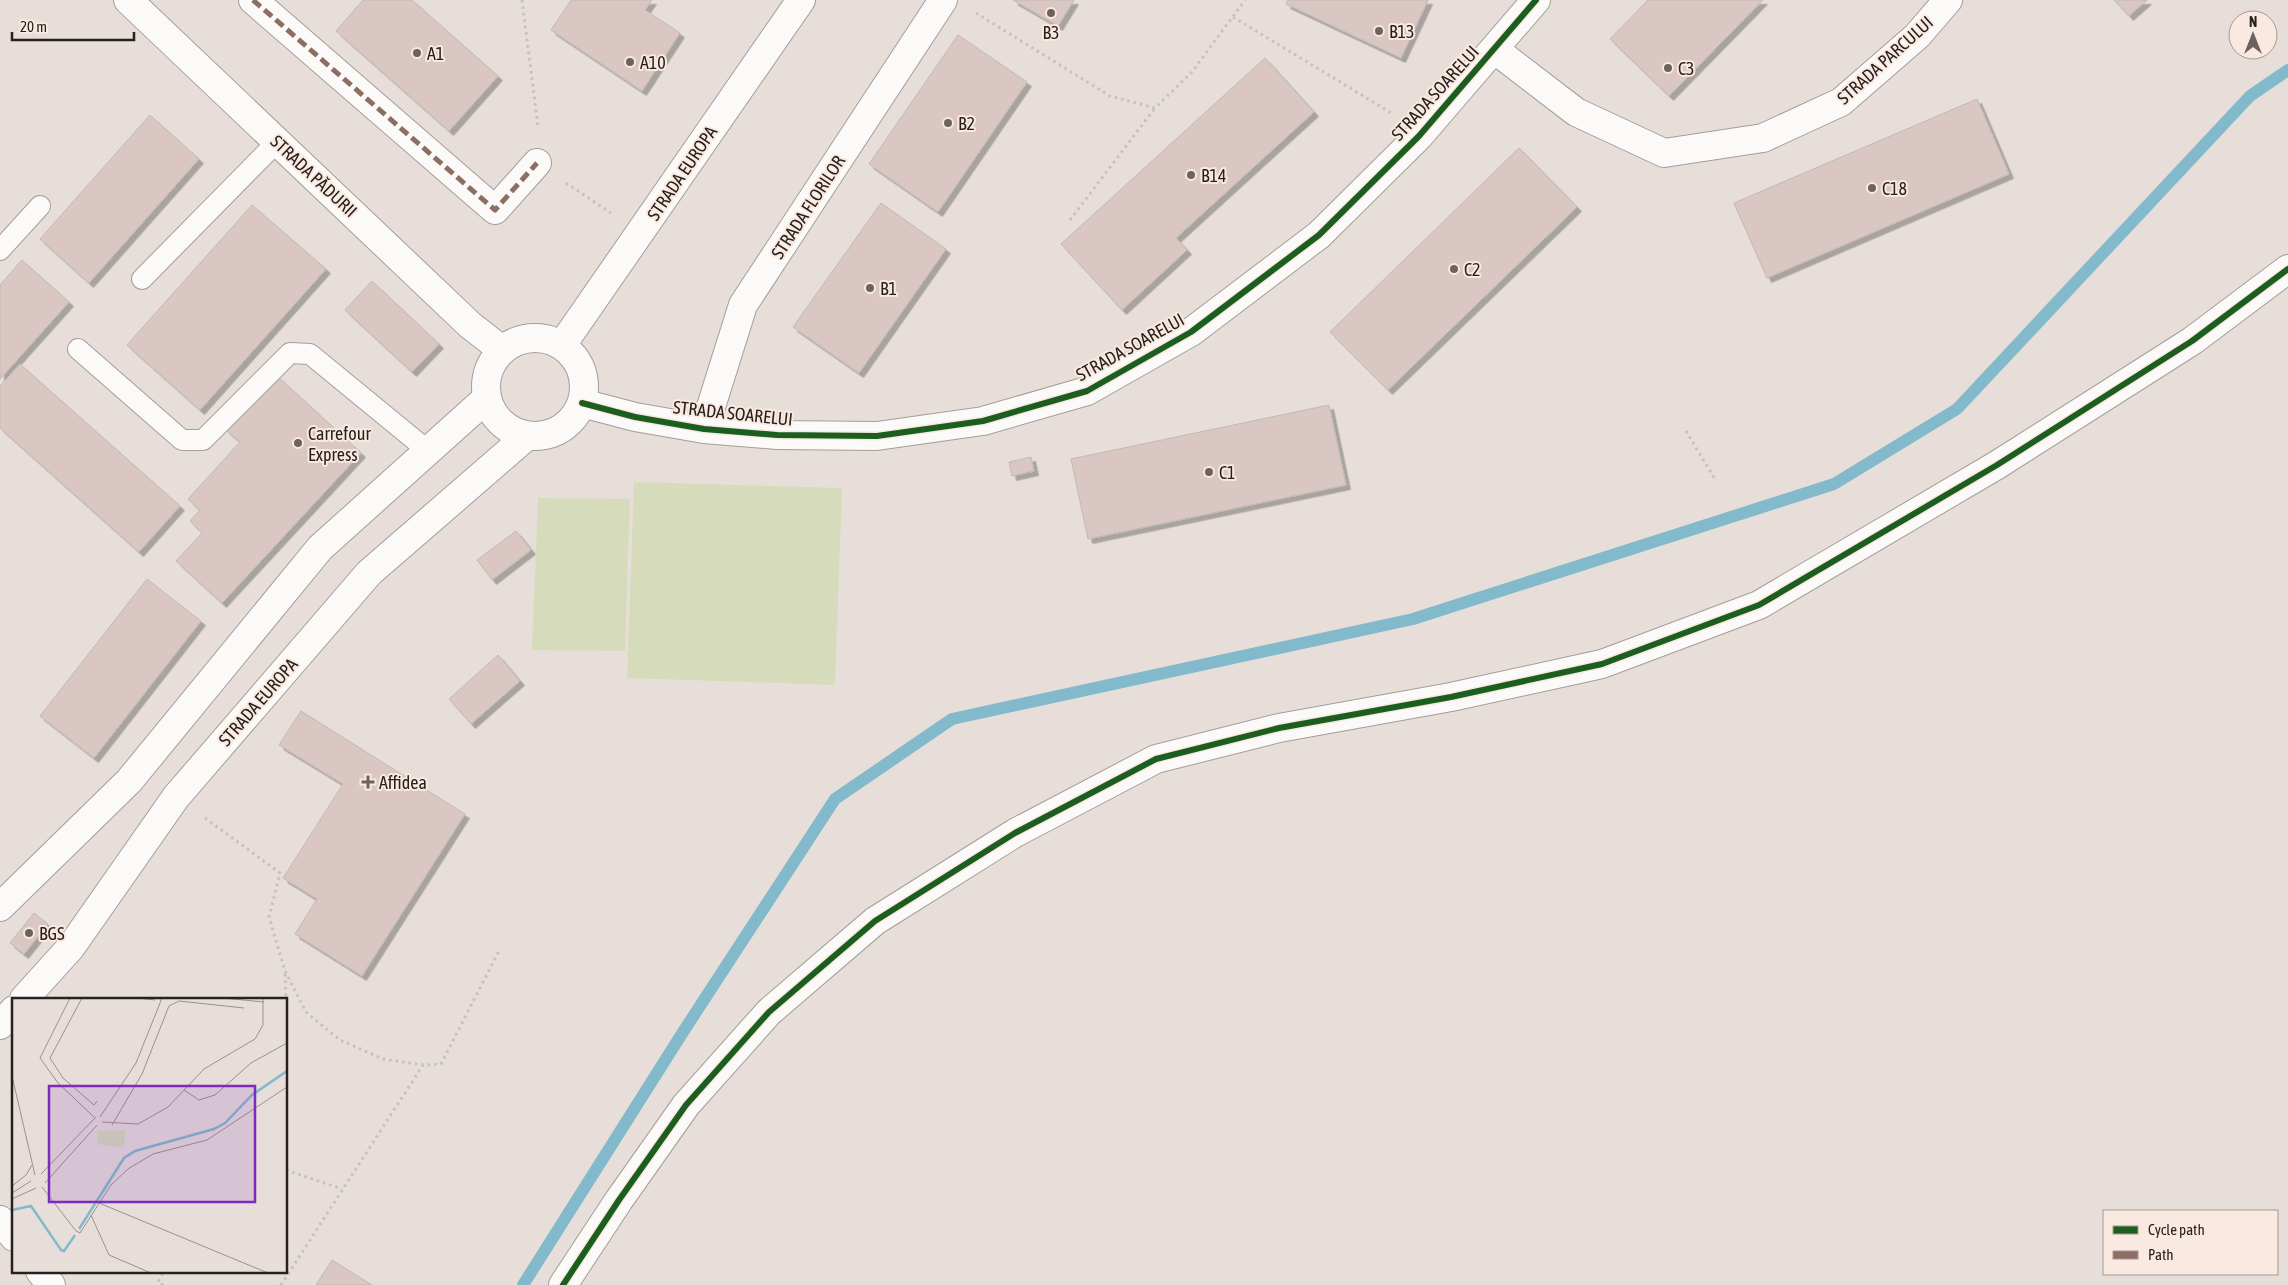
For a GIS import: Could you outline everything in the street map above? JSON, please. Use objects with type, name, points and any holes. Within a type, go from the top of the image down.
[{"type":"street","name":"STRADA PĂDURII","points":[[128,0],[470,325],[502,350]]},
{"type":"street","points":[[253,0],[496,210],[537,163]]},
{"type":"street","name":"STRADA EUROPA","points":[[562,345],[800,0]]},
{"type":"street","name":"STRADA FLORILOR","points":[[704,429],[743,305],[943,0]]},
{"type":"street","name":"STRADA SOARELUI","points":[[582,403],[635,416],[704,429],[777,435],[876,436],[983,421],[1087,391],[1191,332],[1319,235],[1419,136],[1536,0]]},
{"type":"street","name":"STRADA PARCULUI","points":[[1494,49],[1576,112],[1664,152],[1763,138],[1841,102],[1917,36],[1948,0]]},
{"type":"street","points":[[563,1285],[619,1200],[686,1105],[769,1012],[875,922],[1015,833],[1156,759],[1279,728],[1451,697],[1602,664],[1759,605],[2006,460],[2192,341],[2288,269]]},
{"type":"street","points":[[531,337],[547,338],[562,345],[578,360],[585,381],[582,403],[574,418],[560,429],[544,436],[526,436],[513,431],[501,423],[492,411],[487,398],[486,381],[491,364],[502,350],[515,341],[531,337]]},
{"type":"street","points":[[0,907],[129,781],[320,548],[487,398]]},
{"type":"street","name":"STRADA EUROPA","points":[[25,998],[71,947],[176,797],[369,573],[526,436]]},
{"type":"street","points":[[0,1025],[12,1012]]},
{"type":"street","points":[[0,1220],[12,1235]]},
{"type":"street","points":[[41,1272],[51,1285]]},
{"type":"lane","points":[[142,279],[277,142]]},
{"type":"lane","points":[[0,250],[40,206]]},
{"type":"lane","points":[[78,349],[182,440],[203,440],[290,353],[310,354],[428,450]]},
{"type":"path","points":[[1070,220],[1155,108],[1192,72],[1245,0]]},
{"type":"path","points":[[970,9],[1110,96],[1155,108]]},
{"type":"path","points":[[1233,17],[1392,112],[1419,136]]},
{"type":"path","points":[[1686,431],[1716,481]]},
{"type":"path","points":[[176,797],[280,873],[269,917],[285,971],[306,1012],[340,1040],[383,1059],[424,1065],[441,1064],[500,949]]},
{"type":"path","points":[[285,971],[286,998]]},
{"type":"path","points":[[281,1285],[424,1065]]},
{"type":"path","points":[[288,1171],[342,1190]]},
{"type":"path","points":[[163,1272],[158,1282],[163,1285]]},
{"type":"green space","points":[[634,482],[842,488],[835,685],[627,678]]},
{"type":"green space","points":[[538,498],[630,499],[625,651],[532,650]]},
{"type":"building","name":"A1","points":[[363,0],[412,0],[498,76],[449,131],[336,31]]},
{"type":"building","name":"A10","points":[[571,0],[652,0],[645,10],[680,33],[642,91],[551,30]]},
{"type":"building","name":"B3","points":[[1013,0],[1074,0],[1058,26]]},
{"type":"building","name":"B13","points":[[1288,0],[1428,0],[1401,58],[1286,4]]},
{"type":"building","name":"C3","points":[[1648,0],[1763,0],[1669,96],[1610,39]]},
{"type":"building","points":[[2114,0],[2147,0],[2129,16]]},
{"type":"building","name":"B2","points":[[958,35],[1027,82],[938,212],[869,164]]},
{"type":"building","name":"B14","points":[[1265,58],[1314,112],[1176,238],[1187,250],[1122,310],[1061,244]]},
{"type":"building","name":"C18","points":[[1977,99],[2009,174],[1767,278],[1734,203]]},
{"type":"building","points":[[150,115],[199,159],[89,283],[40,239]]},
{"type":"building","name":"C2","points":[[1519,148],[1577,207],[1388,390],[1330,332]]},
{"type":"building","name":"B1","points":[[881,203],[946,249],[859,373],[793,327]]},
{"type":"building","points":[[252,205],[326,269],[200,410],[127,345]]},
{"type":"building","points":[[22,260],[69,302],[0,379],[0,285]]},
{"type":"building","points":[[372,281],[439,344],[412,372],[345,310]]},
{"type":"building","points":[[20,364],[180,506],[139,552],[0,428],[0,386]]},
{"type":"building","points":[[275,374],[361,453],[222,603],[176,561],[202,533],[190,521],[200,510],[188,499],[240,442],[225,429]]},
{"type":"building","name":"C1","points":[[1329,405],[1346,485],[1088,539],[1071,459]]},
{"type":"building","points":[[1031,457],[1034,471],[1012,476],[1009,462]]},
{"type":"building","points":[[516,531],[531,550],[492,580],[477,560]]},
{"type":"building","points":[[147,579],[201,621],[94,758],[40,716]]},
{"type":"building","points":[[498,655],[520,681],[471,724],[449,699]]},
{"type":"building","points":[[301,711],[465,814],[362,976],[295,934],[317,899],[283,878],[343,784],[279,745]]},
{"type":"building","name":"BGS","points":[[34,913],[48,924],[24,954],[10,943]]},
{"type":"building","points":[[332,1260],[372,1285],[316,1285]]},
{"type":"waterway","points":[[523,1285],[683,1032],[835,799],[952,719],[1413,619],[1834,484],[1957,409],[2250,96],[2288,70]]},
{"type":"marked path","points":[[253,0],[495,210],[537,163]]},
{"type":"cycle path","points":[[582,403],[635,417],[704,429],[777,435],[877,436],[983,421],[1087,391],[1191,332],[1319,235],[1419,136],[1536,0]]},
{"type":"cycle path","points":[[563,1285],[619,1200],[686,1105],[769,1012],[875,921],[1015,833],[1156,759],[1279,728],[1451,697],[1602,664],[1759,605],[1997,465],[2192,341],[2288,269]]},
{"type":"place","name":"B3","points":[[1051,13]]},
{"type":"place","name":"B13","points":[[1379,31]]},
{"type":"place","name":"A1","points":[[417,53]]},
{"type":"place","name":"A10","points":[[630,62]]},
{"type":"place","name":"C3","points":[[1668,68]]},
{"type":"place","name":"B2","points":[[948,123]]},
{"type":"place","name":"B14","points":[[1191,175]]},
{"type":"place","name":"C18","points":[[1872,188]]},
{"type":"place","name":"C2","points":[[1454,269]]},
{"type":"place","name":"B1","points":[[870,288]]},
{"type":"place","name":"Carrefour Express","points":[[298,443]]},
{"type":"place","name":"C1","points":[[1209,472]]},
{"type":"place","name":"Affidea","points":[[368,782]]},
{"type":"place","name":"BGS","points":[[29,933]]}]
